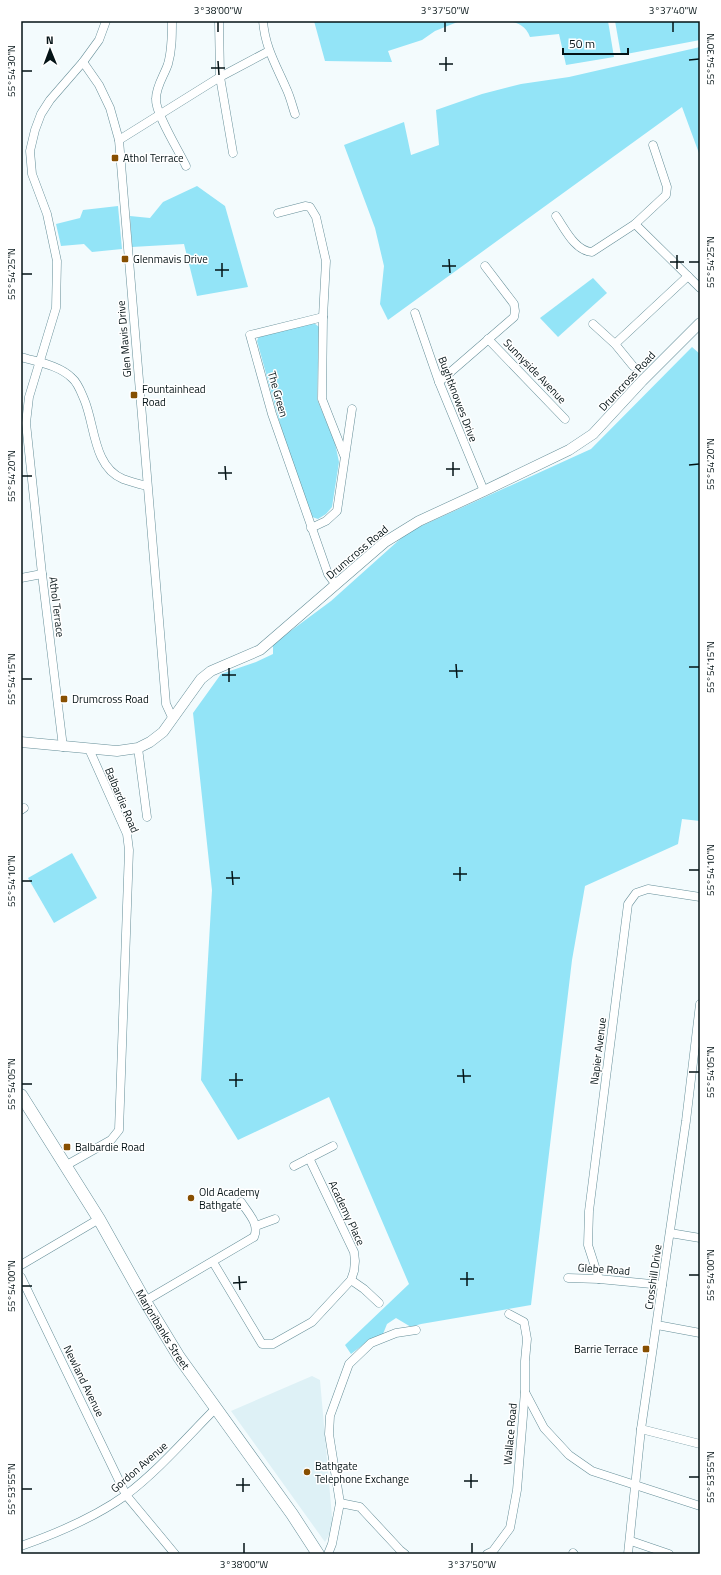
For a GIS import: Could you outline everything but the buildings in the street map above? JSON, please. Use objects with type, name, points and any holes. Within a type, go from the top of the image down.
[{"type":"main road","name":"Marjoribanks Street","points":[[21,1095],[99,1219],[145,1301],[180,1357],[318,1554]]},
{"type":"street","name":"Athol Terrace","points":[[63,747],[42,574],[26,423],[29,397],[56,308],[57,261],[47,214],[32,174],[30,151],[41,114],[50,100],[83,62],[99,40],[106,21]]},
{"type":"street","points":[[172,21],[172,47],[167,65],[159,80],[155,100],[160,115],[186,166]]},
{"type":"street","points":[[218,21],[220,77],[233,153]]},
{"type":"street","points":[[263,21],[264,35],[269,51],[287,90],[295,114]]},
{"type":"street","points":[[119,140],[220,77],[269,51]]},
{"type":"street","name":"Glen Mavis Drive","points":[[83,62],[99,85],[110,108],[119,140],[166,704],[172,717]]},
{"type":"street","points":[[556,216],[577,246],[585,252],[592,252],[635,224],[666,195],[667,187],[653,144]]},
{"type":"street","points":[[278,213],[310,206],[316,217],[326,261],[323,317],[322,399],[344,455]]},
{"type":"street","points":[[635,224],[700,288]]},
{"type":"street","name":"Sunnyside Avenue","points":[[439,382],[514,317],[514,304],[485,266]]},
{"type":"street","points":[[615,344],[688,276]]},
{"type":"street","name":"Bughtknowes Drive","points":[[415,313],[439,382],[484,492]]},
{"type":"street","name":"The Green","points":[[323,317],[250,335],[272,414],[311,528],[328,574],[336,586]]},
{"type":"street","name":"Drumcross Road","points":[[21,742],[117,752],[138,748],[150,742],[163,732],[172,717],[201,679],[212,671],[260,650],[336,586],[385,542],[419,521],[484,492],[569,450],[594,434],[642,381],[700,323]]},
{"type":"street","points":[[593,324],[615,344],[633,366]]},
{"type":"street","name":"Sunnyside Avenue","points":[[488,340],[565,419]]},
{"type":"street","points":[[21,357],[61,370],[72,378],[80,388],[90,412],[98,449],[107,466],[122,479],[147,486]]},
{"type":"street","points":[[311,528],[326,521],[337,510],[352,409]]},
{"type":"street","points":[[21,578],[42,574]]},
{"type":"street","points":[[138,748],[147,817]]},
{"type":"street","name":"Balbardie Road","points":[[65,1166],[111,1140],[119,1130],[129,850],[127,834],[89,749]]},
{"type":"street","name":"Napier Avenue","points":[[599,1279],[588,1245],[589,1211],[628,904],[636,893],[648,889],[700,897]]},
{"type":"street","name":"Crosshill Drive","points":[[628,1554],[631,1541],[635,1485],[642,1429],[662,1285],[697,1059],[700,1004]]},
{"type":"street","points":[[294,1166],[333,1146]]},
{"type":"street","name":"Academy Place","points":[[213,1262],[259,1340],[262,1344],[268,1345],[273,1344],[312,1322],[351,1280],[356,1261],[354,1252],[309,1158]]},
{"type":"street","points":[[145,1301],[254,1237],[257,1231],[256,1226],[240,1202]]},
{"type":"street","points":[[21,1265],[99,1219]]},
{"type":"street","points":[[256,1226],[275,1219]]},
{"type":"street","points":[[670,1233],[700,1238]]},
{"type":"street","name":"Newland Avenue","points":[[21,1277],[126,1495],[175,1554]]},
{"type":"street","name":"Glebe Road","points":[[568,1278],[599,1279],[662,1285]]},
{"type":"street","points":[[351,1280],[364,1289],[379,1304]]},
{"type":"street","name":"Wallace Road","points":[[487,1554],[492,1551],[510,1528],[517,1490],[525,1391],[524,1361],[527,1339],[524,1322],[510,1314]]},
{"type":"street","points":[[657,1325],[700,1333]]},
{"type":"street","points":[[328,1554],[332,1544],[340,1503],[329,1434],[330,1416],[349,1364],[371,1344],[396,1333],[416,1330]]},
{"type":"street","points":[[525,1391],[544,1428],[569,1456],[592,1471],[700,1506]]},
{"type":"street","name":"Gordon Avenue","points":[[21,1546],[50,1536],[76,1524],[101,1511],[126,1495],[163,1462],[216,1408]]},
{"type":"street","points":[[642,1429],[700,1444]]},
{"type":"street","points":[[340,1503],[360,1507],[405,1554]]},
{"type":"street","points":[[631,1541],[669,1554]]},
{"type":"shaded area","points":[[314,21],[460,21],[435,31],[422,40],[388,51],[392,62],[325,61]]},
{"type":"shaded area","points":[[508,21],[608,21],[614,57],[566,65],[559,34],[530,37],[522,26]]},
{"type":"shaded area","points":[[615,21],[700,21],[700,40],[621,55]]},
{"type":"shaded area","points":[[700,47],[700,156],[682,107],[388,320],[380,304],[384,266],[375,228],[344,145],[404,122],[411,155],[439,145],[436,110],[482,94],[521,84],[569,77]]},
{"type":"shaded area","points":[[197,186],[225,206],[248,287],[197,296],[184,244],[132,247],[130,216],[150,218],[163,202]]},
{"type":"shaded area","points":[[118,206],[122,249],[92,252],[84,244],[61,246],[56,224],[80,218],[83,210]]},
{"type":"shaded area","points":[[593,278],[607,293],[558,337],[540,318]]},
{"type":"shaded area","points":[[314,323],[319,327],[317,399],[335,443],[339,462],[332,507],[326,514],[318,519],[312,517],[284,438],[257,341],[258,338],[263,335]]},
{"type":"shaded area","points":[[692,347],[700,354],[700,821],[682,819],[678,844],[585,886],[572,960],[531,1305],[411,1327],[396,1318],[387,1324],[383,1334],[368,1341],[351,1354],[345,1345],[409,1284],[329,1097],[238,1140],[201,1080],[212,890],[193,713],[221,674],[256,662],[273,654],[273,644],[331,601],[408,532],[591,449]]},
{"type":"shaded area","points":[[72,853],[97,898],[54,923],[28,878]]},
{"type":"shaded area","points":[[312,1376],[320,1380],[333,1528],[325,1542],[231,1411]]},
{"type":"place","name":"Athol Terrace","points":[[115,158]]},
{"type":"place","name":"Glenmavis Drive","points":[[125,259]]},
{"type":"place","name":"Fountainhead Road","points":[[134,395]]},
{"type":"place","name":"Drumcross Road","points":[[64,699]]},
{"type":"place","name":"Balbardie Road","points":[[67,1147]]},
{"type":"place","name":"Old Academy Bathgate","points":[[191,1198]]},
{"type":"place","name":"Barrie Terrace","points":[[646,1349]]},
{"type":"place","name":"Bathgate Telephone Exchange","points":[[307,1472]]}]
